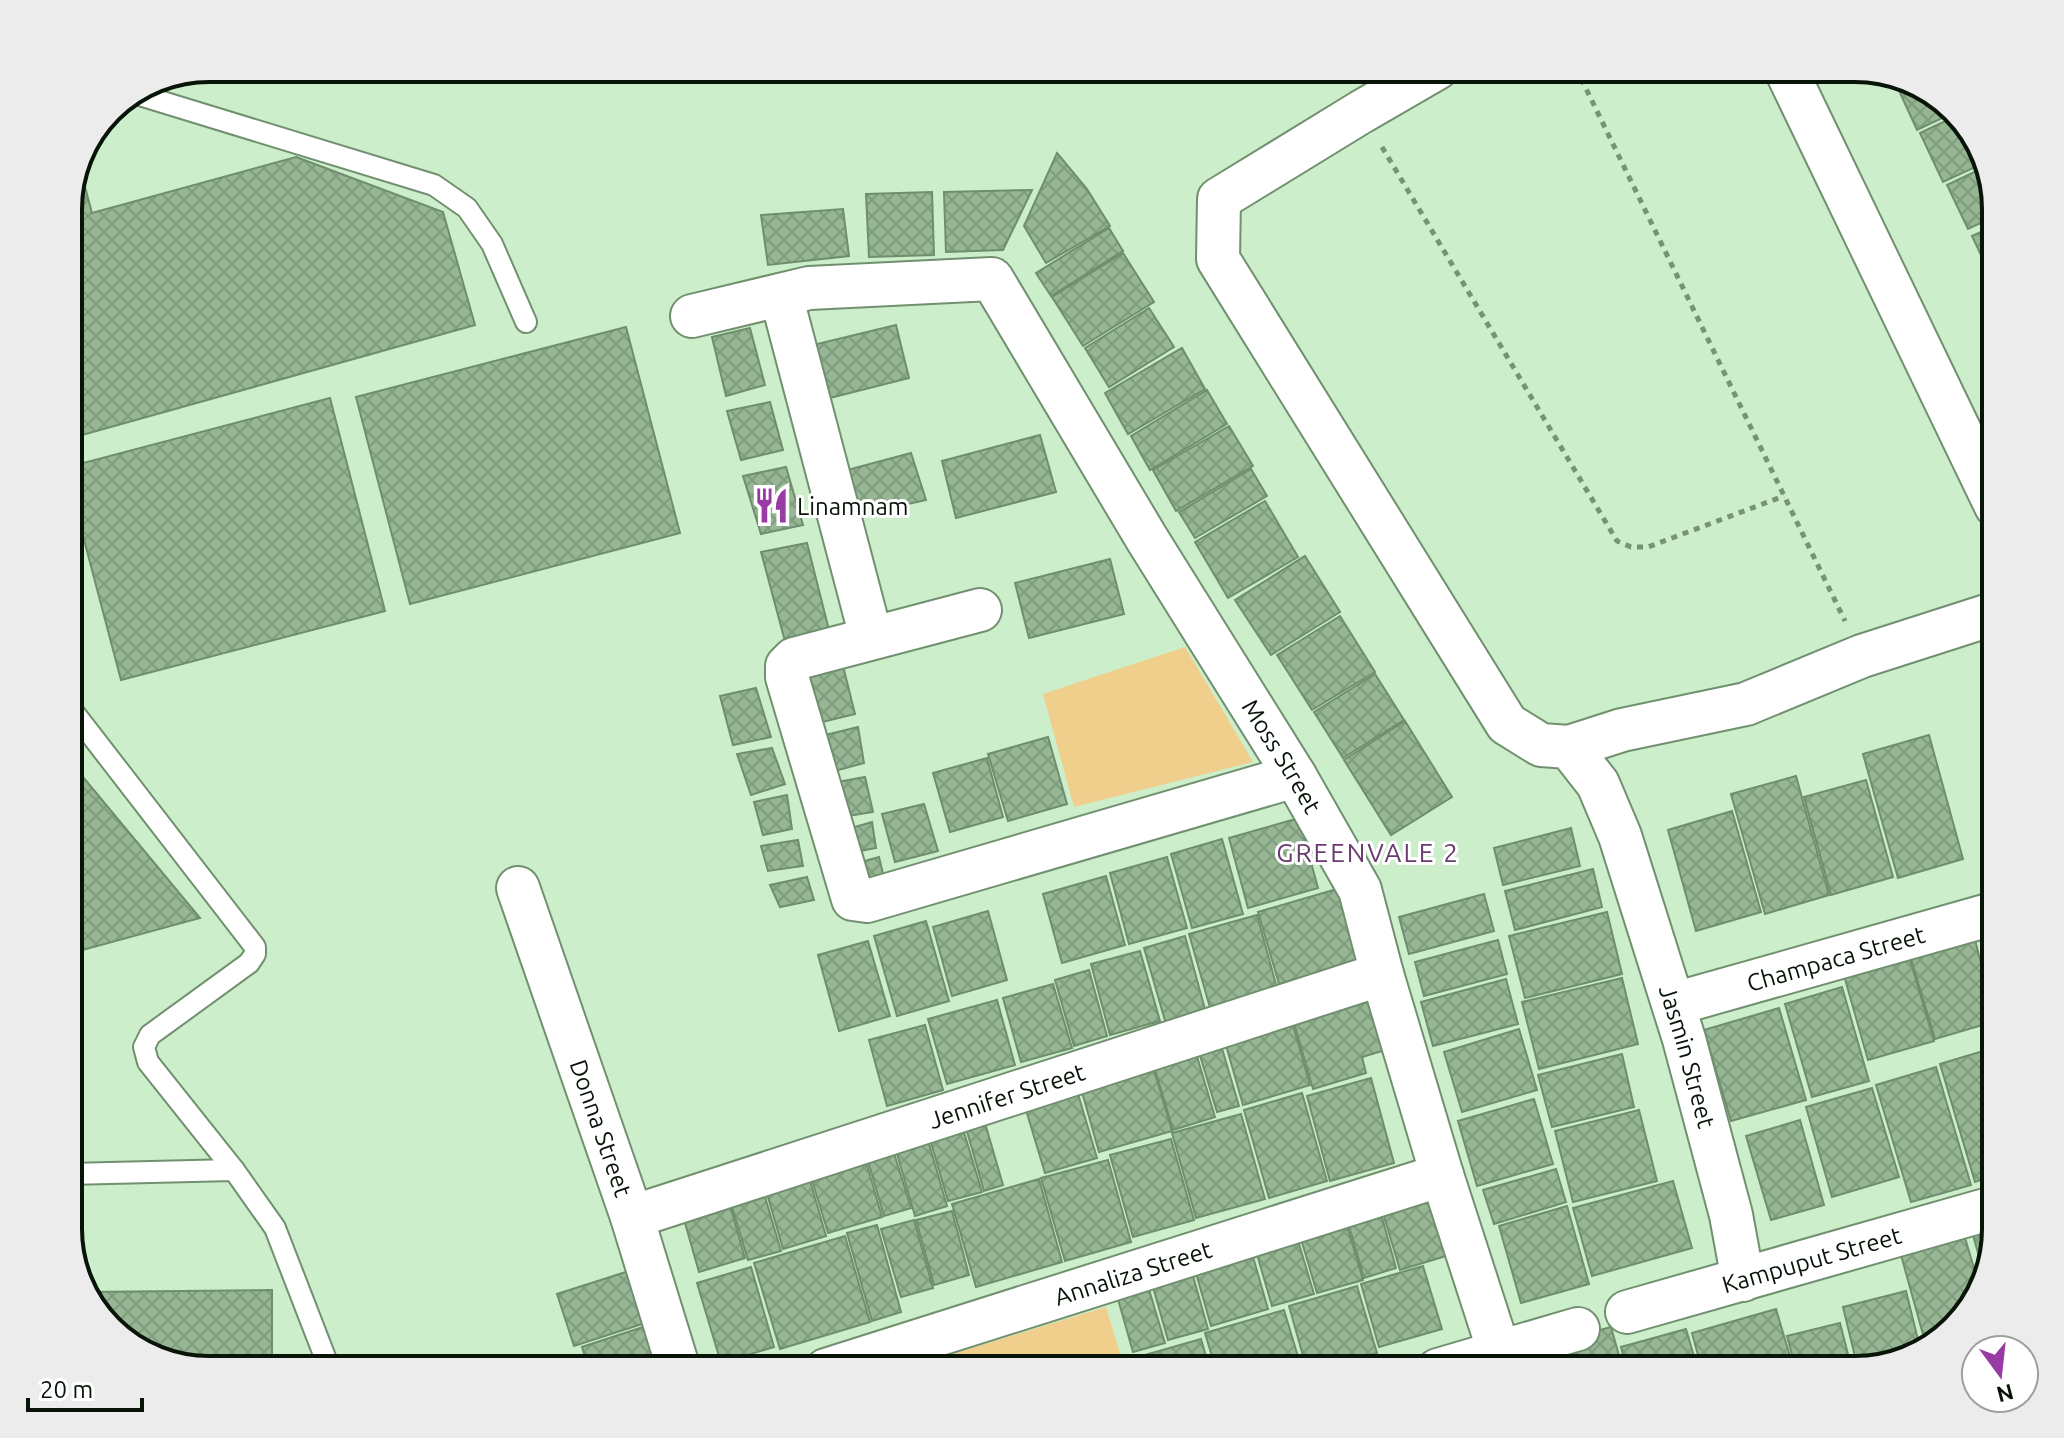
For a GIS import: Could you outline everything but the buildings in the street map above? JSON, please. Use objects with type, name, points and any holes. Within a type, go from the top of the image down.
[{"type":"street","points":[[1413,82],[1219,199],[1218,259],[1507,724],[1541,745],[1569,747],[1622,730],[1746,704],[1862,656],[1982,617]]},
{"type":"street","points":[[1792,82],[1982,477]]},
{"type":"street","name":"Moss Street","points":[[781,295],[809,288],[992,279],[1147,539],[1295,776],[1360,890],[1442,1175],[1501,1356]]},
{"type":"street","points":[[692,316],[781,295],[871,637]]},
{"type":"street","points":[[980,610],[794,659],[787,666],[786,672],[853,899],[860,902],[1295,776]]},
{"type":"street","name":"Jasmin Street","points":[[1569,747],[1598,784],[1620,836],[1674,1004],[1731,1215],[1743,1280]]},
{"type":"street","name":"Donna Street","points":[[518,888],[632,1217],[675,1356]]},
{"type":"street","name":"Champaca Street","points":[[1674,1004],[1982,917]]},
{"type":"street","name":"Jennifer Street","points":[[632,1217],[1382,974]]},
{"type":"street","name":"Annaliza Street","points":[[870,1356],[1442,1175]]},
{"type":"street","name":"Kampuput Street","points":[[1627,1312],[1982,1211]]},
{"type":"street","points":[[1512,1356],[1578,1329]]},
{"type":"lane","points":[[149,98],[434,185],[467,208],[476,220],[492,244],[526,322]]},
{"type":"lane","points":[[82,723],[255,947],[255,954],[249,963],[150,1035],[144,1047],[148,1062],[234,1170],[275,1228],[325,1356]]},
{"type":"lane","points":[[82,1174],[234,1170]]},
{"type":"path","points":[[1583,82],[1862,656]]},
{"type":"path","points":[[1361,112],[1617,541],[1631,547],[1648,547],[1784,496]]},
{"type":"shaded area","points":[[1185,647],[1253,762],[1074,807],[1043,694]]},
{"type":"shaded area","points":[[1106,1307],[1121,1356],[946,1356]]},
{"type":"place","name":"Linamnam","points":[[771,506]]},
{"type":"district","name":"GREENVALE 2","points":[[1368,852]]}]
